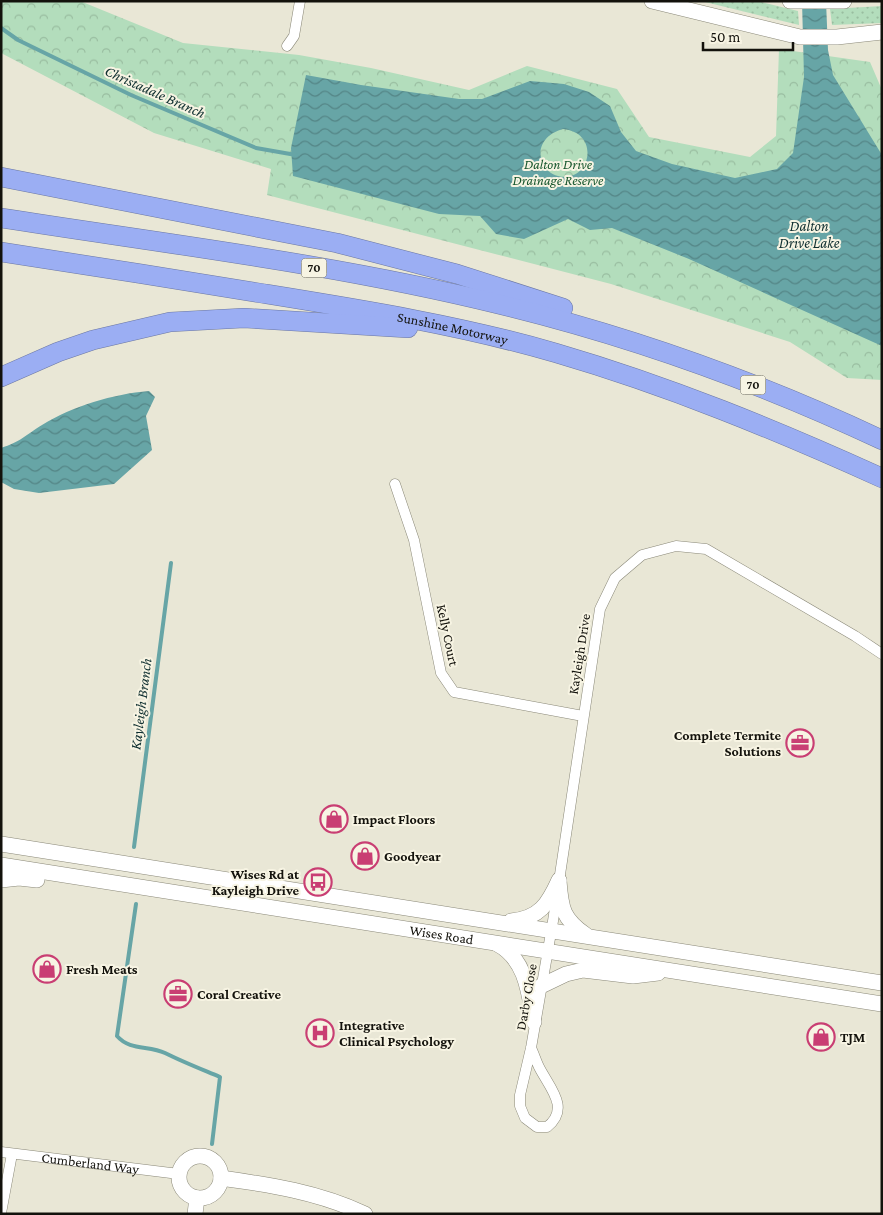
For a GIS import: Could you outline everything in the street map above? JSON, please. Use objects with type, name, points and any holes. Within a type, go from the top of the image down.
[{"type":"highway","points":[[1,176],[276,230],[417,263],[595,320],[622,338]]},
{"type":"highway","name":"70","points":[[1,218],[382,279],[497,304],[622,338],[718,371],[882,440]]},
{"type":"highway","name":"Sunshine Motorway","points":[[1,252],[307,300],[434,323],[555,353],[621,373],[744,417],[882,478]]},
{"type":"highway","points":[[1,377],[58,352],[92,340],[170,322],[253,318],[402,329],[434,323]]},
{"type":"main road","points":[[652,1],[800,37],[837,37],[882,32]]},
{"type":"main road","points":[[795,2],[844,1]]},
{"type":"main road","name":"Wises Road","points":[[1,844],[882,982]]},
{"type":"main road","name":"Wises Road","points":[[1,865],[882,1004]]},
{"type":"main road","points":[[1,880],[19,878],[62,883],[106,881]]},
{"type":"main road","points":[[497,922],[519,920],[537,914],[551,898],[559,880]]},
{"type":"main road","points":[[559,880],[563,912],[572,925],[589,937]]},
{"type":"main road","points":[[493,942],[508,950],[517,959],[525,978],[534,1022]]},
{"type":"main road","points":[[541,986],[566,974],[583,970],[599,970],[633,976],[680,971]]},
{"type":"main road","points":[[199,1156],[212,1160],[220,1171],[221,1178],[216,1191],[210,1195],[197,1198],[185,1192],[181,1187],[179,1174],[186,1162],[199,1156]]},
{"type":"main road","points":[[221,1178],[293,1188],[324,1196],[365,1214]]},
{"type":"main road","points":[[196,1214],[197,1198]]},
{"type":"street","points":[[287,46],[294,36],[300,1]]},
{"type":"street","name":"Kelly Court","points":[[395,484],[414,540],[441,674],[454,692],[583,716]]},
{"type":"street","name":"Kayleigh Drive","points":[[548,950],[600,608],[615,578],[642,555],[676,546],[706,549],[855,636],[882,654]]},
{"type":"street","name":"Darby Close","points":[[531,1048],[538,1067],[558,1100],[558,1113],[555,1121],[547,1127],[537,1127],[524,1118],[520,1106],[520,1095],[531,1048],[548,950]]},
{"type":"street","points":[[1,1213],[6,1153]]},
{"type":"street","name":"Cumberland Way","points":[[6,1153],[179,1174]]},
{"type":"green space","name":"Dalton Drive Drainage Reserve","points":[[1,1],[80,1],[183,43],[299,55],[371,68],[469,90],[527,66],[617,89],[649,137],[750,157],[776,136],[779,49],[870,62],[882,90],[882,380],[847,378],[790,342],[611,284],[267,195],[271,169],[154,133],[1,53]]},
{"type":"green space","points":[[701,1],[757,1],[798,11],[799,25]]},
{"type":"green space","points":[[882,6],[882,23],[832,25],[830,9]]},
{"type":"water","name":"Dalton Drive Lake","points":[[802,1],[826,1],[828,50],[833,75],[882,155],[882,346],[689,259],[612,228],[590,230],[568,219],[524,239],[496,234],[480,216],[439,214],[293,176],[291,148],[306,75],[459,99],[482,99],[530,81],[564,84],[589,92],[610,106],[621,132],[636,151],[672,164],[735,178],[777,169],[793,153],[804,77]],"holes":[[[563,129],[575,132],[583,139],[587,148],[584,166],[578,173],[569,176],[558,176],[551,173],[544,166],[541,158],[540,152],[544,142],[552,134]]]},
{"type":"water","points":[[149,391],[155,397],[146,416],[152,450],[114,484],[39,493],[14,489],[1,482],[1,448],[18,441],[42,425],[67,412],[107,398]]},
{"type":"waterway","name":"Christadale Branch","points":[[1,28],[18,40],[131,95],[256,148],[296,155]]},
{"type":"waterway","name":"Kayleigh Branch","points":[[134,847],[171,563]]},
{"type":"waterway","name":"Kayleigh Branch","points":[[136,904],[117,1036],[128,1044],[159,1051],[220,1077],[212,1144]]},
{"type":"place","name":"Complete Termite Solutions","points":[[800,743]]},
{"type":"place","name":"Impact Floors","points":[[334,819]]},
{"type":"place","name":"Goodyear","points":[[365,856]]},
{"type":"place","name":"Wises Rd at Kayleigh Drive","points":[[318,882]]},
{"type":"place","name":"Fresh Meats","points":[[47,969]]},
{"type":"place","name":"Coral Creative","points":[[178,994]]},
{"type":"place","name":"Integrative Clinical Psychology","points":[[320,1033]]},
{"type":"place","name":"TJM","points":[[821,1037]]}]
